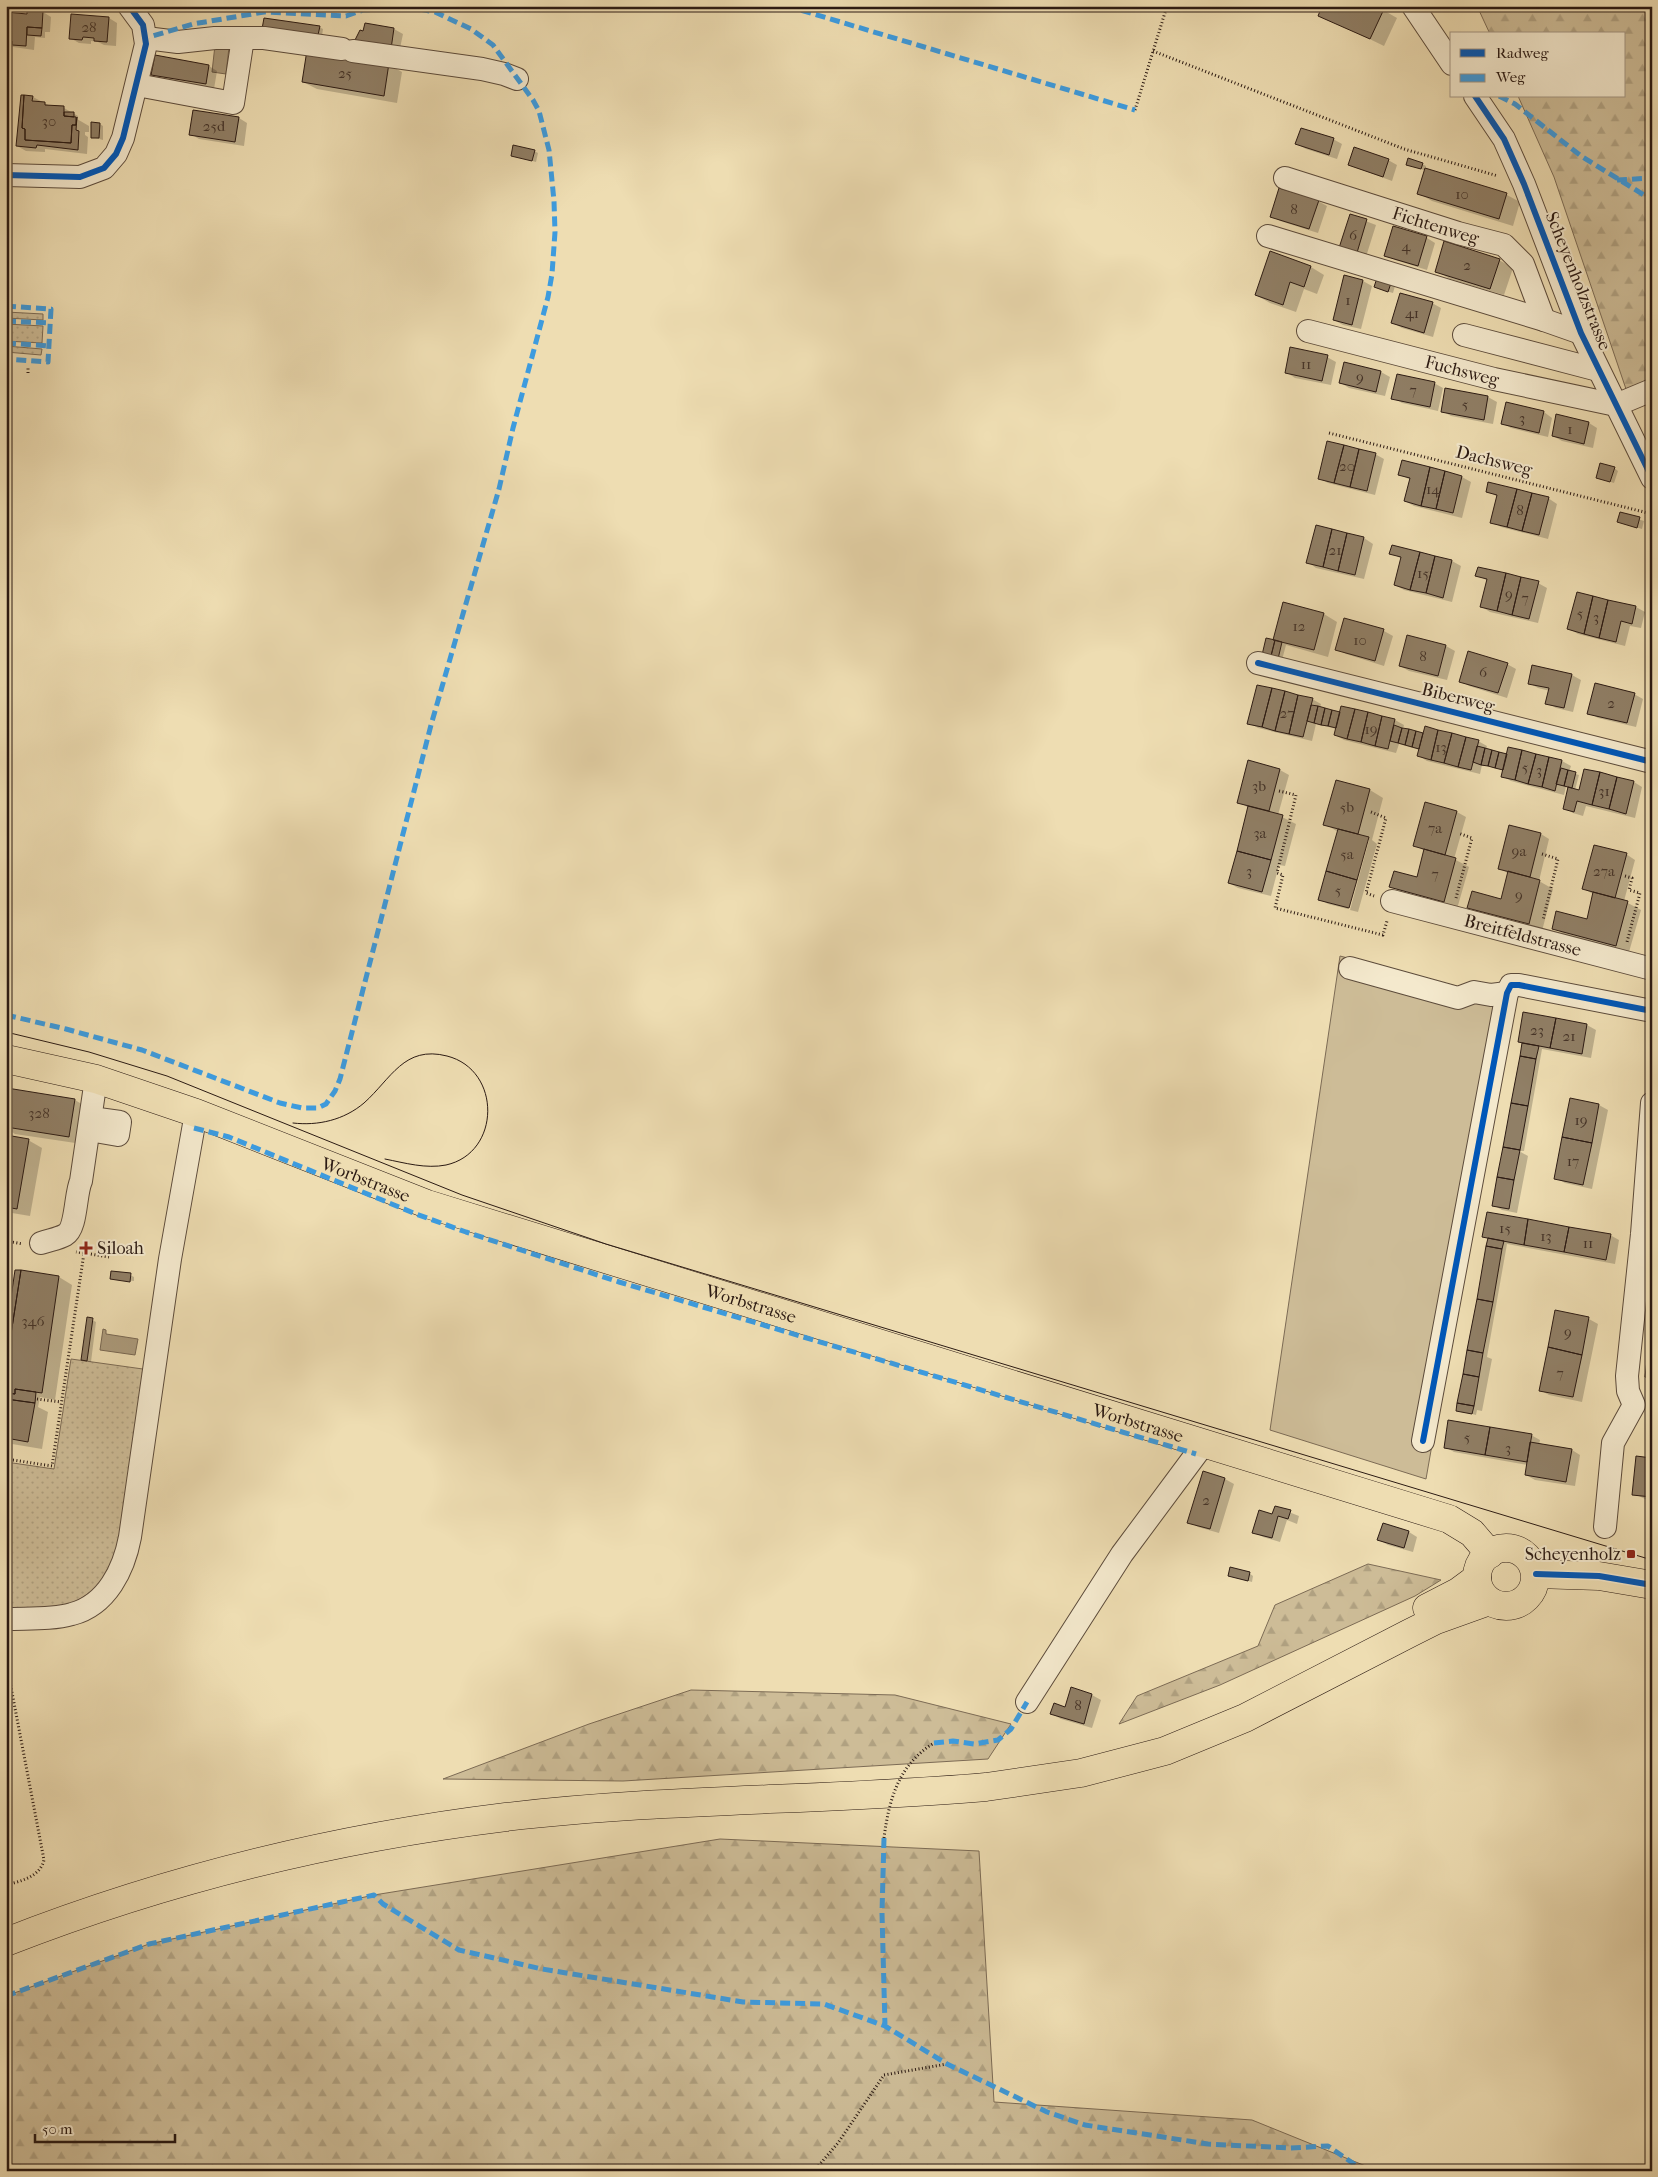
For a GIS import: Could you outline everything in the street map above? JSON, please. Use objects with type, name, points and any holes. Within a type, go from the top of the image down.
[{"type":"main road","name":"Worbstrasse","points":[[6,1059],[96,1079],[196,1113],[427,1204],[1203,1445],[1449,1519],[1472,1532],[1490,1554]]},
{"type":"main road","points":[[6,1926],[83,1898],[186,1866],[290,1840],[411,1816],[505,1803],[569,1798],[984,1773],[1051,1766],[1106,1754],[1178,1732],[1240,1706],[1458,1592],[1483,1590],[1505,1606],[1521,1603],[1530,1595],[1535,1585],[1536,1574],[1533,1564],[1518,1551],[1508,1548],[1499,1549],[1490,1554],[1480,1564],[1483,1590]]},
{"type":"main road","points":[[1536,1574],[1599,1576],[1652,1584]]},
{"type":"main road","points":[[6,1942],[96,1909],[190,1880],[293,1854],[413,1830],[560,1812],[1025,1783],[1100,1769],[1165,1751],[1219,1730],[1436,1620],[1483,1590]]},
{"type":"street","points":[[6,175],[72,177],[90,175],[104,168],[119,149],[137,85],[146,38],[140,20],[129,6]]},
{"type":"street","points":[[1413,6],[1450,61]]},
{"type":"street","points":[[146,38],[178,42],[215,38],[264,38],[482,70],[504,74],[517,79]]},
{"type":"street","points":[[137,85],[233,103],[243,38]]},
{"type":"street","name":"Scheyenholzstrasse","points":[[1475,98],[1504,139],[1524,184],[1580,333],[1616,405],[1643,443],[1652,478]]},
{"type":"street","name":"Fichtenweg","points":[[1285,178],[1458,233],[1504,245],[1523,264],[1544,320]]},
{"type":"street","points":[[1268,236],[1544,320],[1580,333]]},
{"type":"street","name":"Fuchsweg","points":[[1308,332],[1494,379],[1616,405]]},
{"type":"street","points":[[1464,335],[1598,370]]},
{"type":"street","points":[[1616,405],[1652,390]]},
{"type":"street","name":"Biberweg","points":[[1258,663],[1652,762]]},
{"type":"street","name":"Breitfeldstrasse","points":[[1392,901],[1652,969]]},
{"type":"street","points":[[1350,968],[1458,998],[1474,992],[1491,995],[1519,985],[1652,1011]]},
{"type":"street","points":[[1422,1441],[1509,989]]},
{"type":"street","points":[[33,1243],[64,1235],[71,1226],[90,1124],[96,1079]]},
{"type":"street","points":[[1604,1527],[1613,1443],[1643,1410],[1628,1391],[1627,1376],[1642,1234],[1652,1103]]},
{"type":"street","points":[[6,1619],[57,1617],[79,1612],[91,1605],[107,1590],[119,1574],[124,1561],[130,1538],[170,1259],[196,1113]]},
{"type":"street","points":[[90,1124],[119,1129]]},
{"type":"street","points":[[1027,1702],[1122,1554],[1203,1445]]},
{"type":"path","points":[[1135,110],[1167,6]]},
{"type":"path","points":[[1153,51],[1404,149],[1524,184]]},
{"type":"path","points":[[28,366],[28,373]]},
{"type":"path","points":[[1279,791],[1296,795],[1278,873],[1283,875],[1275,908],[1383,935],[1392,901],[1366,893],[1386,818],[1371,812]]},
{"type":"path","points":[[1452,917],[1472,838],[1458,833]]},
{"type":"path","points":[[1538,939],[1558,859],[1542,854]]},
{"type":"path","points":[[1622,961],[1640,893],[1629,890],[1632,878],[1625,876]]},
{"type":"path","points":[[6,1241],[33,1243]]},
{"type":"path","points":[[68,1250],[109,1257]]},
{"type":"path","points":[[6,1459],[52,1466],[84,1253]]},
{"type":"path","points":[[37,1399],[61,1402]]},
{"type":"path","points":[[6,1661],[44,1860],[43,1866],[30,1877],[6,1885]]},
{"type":"path","points":[[884,1838],[891,1796],[898,1780],[914,1758],[934,1743]]},
{"type":"path","points":[[814,2171],[838,2143],[884,2074],[947,2064]]},
{"type":"green space","points":[[1477,6],[1652,6],[1652,380],[1627,392],[1554,177],[1519,98],[1626,98],[1626,32],[1489,32]]},
{"type":"green space","points":[[6,312],[43,314],[43,320],[6,318]]},
{"type":"green space","points":[[6,324],[43,326],[42,343],[6,341]]},
{"type":"green space","points":[[6,346],[42,349],[41,355],[6,352]]},
{"type":"green space","points":[[1340,956],[1510,1000],[1426,1479],[1270,1430]]},
{"type":"green space","points":[[71,1359],[150,1370],[119,1559],[95,1589],[68,1607],[6,1615],[6,1462],[54,1469]]},
{"type":"green space","points":[[1368,1564],[1441,1580],[1415,1596],[1220,1685],[1119,1724],[1137,1696],[1258,1646],[1275,1605]]},
{"type":"green space","points":[[691,1690],[895,1695],[1011,1724],[988,1759],[623,1781],[443,1779],[589,1724]]},
{"type":"green space","points":[[720,1839],[979,1851],[994,2102],[1252,2120],[1378,2171],[6,2171],[6,1996],[149,1944],[374,1895]]},
{"type":"shaded area","points":[[215,45],[229,47],[226,74],[212,72]]},
{"type":"shaded area","points":[[103,1329],[106,1330],[106,1334],[138,1339],[135,1355],[100,1350]]},
{"type":"building","points":[[1322,6],[1379,6],[1384,9],[1370,39],[1318,16]]},
{"type":"building","points":[[27,10],[43,11],[42,28],[27,27],[26,46],[12,45],[12,41],[6,40],[6,12],[27,14]]},
{"type":"building","points":[[71,14],[109,17],[107,42],[94,41],[94,38],[83,37],[82,40],[69,39]]},
{"type":"building","points":[[264,18],[320,26],[318,35],[262,29]]},
{"type":"building","points":[[365,23],[394,28],[391,49],[354,42],[360,30],[363,31]]},
{"type":"building","points":[[27,27],[42,28],[41,36],[27,35]]},
{"type":"building","points":[[6,40],[12,41],[12,45],[6,44]]},
{"type":"building","points":[[307,50],[389,63],[384,96],[302,82]]},
{"type":"building","points":[[155,55],[209,65],[206,84],[151,75]]},
{"type":"building","points":[[21,95],[24,95],[22,128],[25,129],[25,140],[71,143],[72,125],[76,125],[77,117],[76,130],[79,131],[78,150],[37,145],[36,148],[16,146]]},
{"type":"building","points":[[24,95],[33,96],[32,101],[45,102],[45,105],[64,106],[64,116],[76,117],[76,125],[72,125],[71,143],[25,140],[25,129],[22,128]]},
{"type":"building","points":[[193,110],[239,117],[235,142],[189,135]]},
{"type":"building","points":[[64,112],[74,112],[74,117],[64,116]]},
{"type":"building","points":[[91,122],[100,123],[99,138],[91,138]]},
{"type":"building","points":[[1301,128],[1334,138],[1329,155],[1295,144]]},
{"type":"building","points":[[513,145],[535,150],[532,161],[511,156]]},
{"type":"building","points":[[1354,147],[1389,159],[1383,177],[1348,165]]},
{"type":"building","points":[[1408,158],[1423,163],[1421,169],[1406,165]]},
{"type":"building","points":[[1425,168],[1507,193],[1499,219],[1417,194]]},
{"type":"building","points":[[1279,188],[1319,200],[1309,229],[1270,217]]},
{"type":"building","points":[[1350,214],[1367,219],[1356,256],[1338,251]]},
{"type":"building","points":[[1393,226],[1427,236],[1418,266],[1384,256]]},
{"type":"building","points":[[1444,241],[1500,259],[1490,289],[1435,272]]},
{"type":"building","points":[[1270,251],[1311,266],[1304,287],[1290,282],[1283,305],[1255,295]]},
{"type":"building","points":[[1344,275],[1363,280],[1352,325],[1333,320]]},
{"type":"building","points":[[1377,278],[1391,283],[1388,292],[1374,287]]},
{"type":"building","points":[[1400,293],[1433,302],[1424,333],[1391,323]]},
{"type":"building","points":[[1290,347],[1328,355],[1322,381],[1285,373]]},
{"type":"building","points":[[1344,362],[1381,371],[1376,392],[1339,383]]},
{"type":"building","points":[[1397,374],[1435,382],[1430,407],[1391,399]]},
{"type":"building","points":[[1445,388],[1488,396],[1484,420],[1441,412]]},
{"type":"building","points":[[1506,402],[1544,411],[1539,433],[1501,424]]},
{"type":"building","points":[[1556,414],[1589,422],[1584,444],[1552,436]]},
{"type":"building","points":[[1327,441],[1344,445],[1334,483],[1318,479]]},
{"type":"building","points":[[1344,445],[1359,449],[1350,487],[1334,483]]},
{"type":"building","points":[[1359,449],[1376,453],[1367,491],[1350,487]]},
{"type":"building","points":[[1402,460],[1430,467],[1421,506],[1404,501],[1410,478],[1398,475]]},
{"type":"building","points":[[1600,463],[1615,467],[1610,482],[1596,478]]},
{"type":"building","points":[[1430,467],[1445,471],[1436,509],[1421,506]]},
{"type":"building","points":[[1445,471],[1462,476],[1453,513],[1436,509]]},
{"type":"building","points":[[1488,482],[1517,489],[1507,527],[1490,523],[1497,495],[1486,492]]},
{"type":"building","points":[[1517,489],[1532,493],[1522,531],[1507,527]]},
{"type":"building","points":[[1532,493],[1549,497],[1539,535],[1522,531]]},
{"type":"building","points":[[1620,512],[1640,517],[1637,528],[1617,522]]},
{"type":"building","points":[[1316,525],[1332,529],[1323,567],[1306,563]]},
{"type":"building","points":[[1332,529],[1347,533],[1338,571],[1323,567]]},
{"type":"building","points":[[1347,533],[1364,537],[1355,575],[1338,571]]},
{"type":"building","points":[[1392,545],[1420,552],[1410,590],[1394,585],[1401,557],[1389,554]]},
{"type":"building","points":[[1420,552],[1435,556],[1426,593],[1410,590]]},
{"type":"building","points":[[1435,556],[1452,560],[1443,598],[1426,593]]},
{"type":"building","points":[[1478,567],[1506,573],[1497,611],[1480,607],[1487,579],[1475,576]]},
{"type":"building","points":[[1506,573],[1521,577],[1512,615],[1497,611]]},
{"type":"building","points":[[1521,577],[1539,581],[1529,619],[1512,615]]},
{"type":"building","points":[[1577,592],[1593,596],[1584,634],[1567,629]]},
{"type":"building","points":[[1593,596],[1608,600],[1599,638],[1584,634]]},
{"type":"building","points":[[1608,600],[1636,606],[1632,624],[1621,621],[1616,642],[1599,638]]},
{"type":"building","points":[[1283,602],[1324,613],[1314,650],[1273,640]]},
{"type":"building","points":[[1344,618],[1384,629],[1375,661],[1335,650]]},
{"type":"building","points":[[1407,635],[1446,645],[1438,676],[1399,666]]},
{"type":"building","points":[[1266,638],[1275,640],[1271,656],[1262,655]]},
{"type":"building","points":[[1275,640],[1282,642],[1278,659],[1271,656]]},
{"type":"building","points":[[1468,651],[1508,663],[1498,693],[1459,682]]},
{"type":"building","points":[[1532,665],[1572,674],[1564,708],[1545,704],[1549,688],[1528,684]]},
{"type":"building","points":[[1595,683],[1635,693],[1627,723],[1587,714]]},
{"type":"building","points":[[1257,685],[1272,688],[1262,727],[1247,724]]},
{"type":"building","points":[[1272,688],[1285,691],[1275,731],[1262,727]]},
{"type":"building","points":[[1285,691],[1298,695],[1289,734],[1275,731]]},
{"type":"building","points":[[1298,695],[1313,698],[1303,737],[1289,734]]},
{"type":"building","points":[[1311,705],[1318,706],[1314,723],[1307,721]]},
{"type":"building","points":[[1318,706],[1325,708],[1321,725],[1314,723]]},
{"type":"building","points":[[1341,706],[1355,709],[1347,739],[1334,735]]},
{"type":"building","points":[[1325,708],[1332,710],[1328,726],[1321,725]]},
{"type":"building","points":[[1355,709],[1368,712],[1361,742],[1347,739]]},
{"type":"building","points":[[1332,710],[1340,712],[1336,728],[1328,726]]},
{"type":"building","points":[[1368,712],[1382,716],[1375,746],[1361,742]]},
{"type":"building","points":[[1382,716],[1395,719],[1388,749],[1375,746]]},
{"type":"building","points":[[1394,725],[1402,728],[1398,743],[1390,741]]},
{"type":"building","points":[[1425,726],[1438,730],[1431,760],[1417,756]]},
{"type":"building","points":[[1402,728],[1409,729],[1405,745],[1398,743]]},
{"type":"building","points":[[1409,729],[1416,731],[1412,747],[1405,745]]},
{"type":"building","points":[[1438,730],[1452,733],[1444,763],[1431,760]]},
{"type":"building","points":[[1416,731],[1423,733],[1419,749],[1412,747]]},
{"type":"building","points":[[1452,733],[1466,737],[1458,767],[1444,763]]},
{"type":"building","points":[[1466,737],[1479,740],[1471,770],[1458,767]]},
{"type":"building","points":[[1477,746],[1485,748],[1481,765],[1473,762]]},
{"type":"building","points":[[1508,747],[1522,750],[1515,780],[1501,777]]},
{"type":"building","points":[[1485,748],[1492,750],[1488,766],[1481,765]]},
{"type":"building","points":[[1492,750],[1499,752],[1495,768],[1488,766]]},
{"type":"building","points":[[1522,750],[1536,754],[1528,784],[1515,780]]},
{"type":"building","points":[[1499,752],[1507,754],[1503,770],[1495,768]]},
{"type":"building","points":[[1536,754],[1549,757],[1542,787],[1528,784]]},
{"type":"building","points":[[1549,757],[1562,760],[1555,791],[1542,787]]},
{"type":"building","points":[[1248,760],[1280,769],[1269,811],[1237,803]]},
{"type":"building","points":[[1561,768],[1568,770],[1564,786],[1556,784]]},
{"type":"building","points":[[1584,769],[1600,772],[1592,805],[1577,801],[1574,812],[1563,809],[1568,787],[1579,790]]},
{"type":"building","points":[[1568,770],[1576,772],[1572,788],[1564,786]]},
{"type":"building","points":[[1600,772],[1617,777],[1609,809],[1592,805]]},
{"type":"building","points":[[1617,777],[1634,781],[1626,814],[1609,809]]},
{"type":"building","points":[[1336,780],[1370,789],[1358,834],[1323,825]]},
{"type":"building","points":[[1425,802],[1457,811],[1445,855],[1413,846]]},
{"type":"building","points":[[1248,806],[1283,815],[1271,860],[1237,851]]},
{"type":"building","points":[[1509,825],[1541,833],[1530,877],[1498,869]]},
{"type":"building","points":[[1338,829],[1369,837],[1357,880],[1326,871]]},
{"type":"building","points":[[1594,845],[1627,853],[1615,898],[1582,889]]},
{"type":"building","points":[[1424,849],[1456,858],[1444,902],[1389,887],[1394,871],[1417,877]]},
{"type":"building","points":[[1237,851],[1271,860],[1262,892],[1228,883]]},
{"type":"building","points":[[1326,871],[1357,880],[1349,908],[1318,900]]},
{"type":"building","points":[[1508,871],[1540,880],[1529,924],[1467,908],[1472,891],[1501,899]]},
{"type":"building","points":[[1593,892],[1628,901],[1616,946],[1552,929],[1556,911],[1587,919]]},
{"type":"building","points":[[1523,1012],[1556,1018],[1550,1048],[1518,1042]]},
{"type":"building","points":[[1556,1018],[1587,1024],[1582,1054],[1550,1048]]},
{"type":"building","points":[[1522,1043],[1539,1046],[1536,1059],[1520,1056]]},
{"type":"building","points":[[1520,1056],[1536,1059],[1528,1106],[1511,1103]]},
{"type":"building","points":[[7,1088],[75,1099],[69,1137],[6,1127]]},
{"type":"building","points":[[1570,1098],[1599,1104],[1592,1143],[1562,1137]]},
{"type":"building","points":[[1511,1103],[1528,1106],[1520,1150],[1503,1147]]},
{"type":"building","points":[[6,1135],[29,1139],[17,1209],[6,1207]]},
{"type":"building","points":[[1562,1137],[1592,1143],[1583,1185],[1554,1179]]},
{"type":"building","points":[[1503,1147],[1520,1150],[1514,1180],[1497,1177]]},
{"type":"building","points":[[1497,1177],[1514,1180],[1509,1209],[1492,1206]]},
{"type":"building","points":[[1487,1212],[1528,1219],[1524,1245],[1482,1237]]},
{"type":"building","points":[[1528,1219],[1569,1227],[1564,1252],[1524,1245]]},
{"type":"building","points":[[1569,1227],[1611,1234],[1606,1260],[1564,1252]]},
{"type":"building","points":[[1488,1238],[1504,1241],[1502,1249],[1486,1246]]},
{"type":"building","points":[[1486,1246],[1502,1249],[1493,1302],[1477,1299]]},
{"type":"building","points":[[15,1270],[21,1270],[6,1366],[6,1332]]},
{"type":"building","points":[[21,1270],[59,1276],[42,1393],[15,1389],[15,1394],[7,1393],[6,1366]]},
{"type":"building","points":[[111,1271],[131,1273],[130,1282],[110,1279]]},
{"type":"building","points":[[1477,1299],[1493,1302],[1483,1353],[1467,1350]]},
{"type":"building","points":[[1555,1310],[1589,1317],[1582,1355],[1548,1347]]},
{"type":"building","points":[[87,1317],[93,1318],[87,1361],[81,1360]]},
{"type":"building","points":[[1650,1334],[1652,1334],[1652,1378],[1645,1377]]},
{"type":"building","points":[[1548,1347],[1582,1355],[1573,1397],[1539,1391]]},
{"type":"building","points":[[1467,1350],[1483,1353],[1479,1377],[1463,1374]]},
{"type":"building","points":[[1463,1374],[1479,1377],[1474,1406],[1457,1403]]},
{"type":"building","points":[[6,1388],[8,1388],[7,1393],[15,1394],[15,1389],[36,1392],[35,1403],[6,1399]]},
{"type":"building","points":[[6,1399],[35,1403],[28,1442],[6,1438]]},
{"type":"building","points":[[1457,1403],[1474,1406],[1472,1414],[1456,1411]]},
{"type":"building","points":[[1448,1420],[1490,1427],[1485,1455],[1444,1448]]},
{"type":"building","points":[[1490,1427],[1532,1434],[1527,1462],[1485,1455]]},
{"type":"building","points":[[1530,1442],[1572,1449],[1566,1482],[1525,1475]]},
{"type":"building","points":[[1636,1456],[1652,1458],[1652,1497],[1632,1495]]},
{"type":"building","points":[[1203,1471],[1225,1478],[1210,1529],[1187,1523]]},
{"type":"building","points":[[1275,1506],[1291,1510],[1288,1519],[1278,1516],[1272,1538],[1252,1533],[1259,1510],[1272,1514]]},
{"type":"building","points":[[1383,1523],[1409,1531],[1404,1548],[1377,1540]]},
{"type":"building","points":[[1230,1567],[1250,1572],[1248,1581],[1228,1576]]},
{"type":"building","points":[[1071,1687],[1092,1694],[1084,1724],[1050,1714],[1054,1703],[1065,1707]]},
{"type":"tram line","points":[[6,1032],[89,1052],[167,1076],[462,1195],[606,1244],[1652,1560]]},
{"type":"tram line","points":[[293,1123],[312,1124],[348,1114],[374,1094],[399,1066],[420,1055],[447,1056],[465,1064],[478,1077],[485,1093],[488,1111],[485,1129],[477,1145],[464,1157],[446,1165],[423,1166],[385,1159]]},
{"type":"marked path","points":[[787,6],[1135,110]]},
{"type":"marked path","points":[[6,1015],[142,1050],[280,1103],[302,1108],[318,1108],[326,1104],[335,1091],[340,1079],[431,725],[499,489],[513,428],[548,297],[552,274],[555,232],[554,201],[549,150],[539,111],[493,45],[471,29],[435,12],[414,8],[363,10],[346,16],[264,12],[193,24],[146,38]]},
{"type":"marked path","points":[[1503,98],[1515,104],[1581,156],[1652,200]]},
{"type":"marked path","points":[[1617,180],[1652,178]]},
{"type":"marked path","points":[[6,306],[51,309],[48,362],[6,359]]},
{"type":"marked path","points":[[6,321],[50,323]]},
{"type":"marked path","points":[[6,343],[49,346]]},
{"type":"marked path","points":[[194,1128],[229,1137],[416,1214],[619,1282],[1196,1454]]},
{"type":"marked path","points":[[934,1743],[953,1741],[974,1744],[998,1740],[1011,1729],[1027,1702]]},
{"type":"marked path","points":[[884,1838],[882,1913],[885,2026]]},
{"type":"marked path","points":[[6,1996],[149,1944],[374,1895],[383,1904],[459,1950],[542,1969],[743,2002],[824,2004],[885,2026],[947,2064],[1047,2112],[1085,2125],[1208,2144],[1289,2148],[1328,2146],[1364,2171]]},
{"type":"cycle path","points":[[6,175],[80,177],[104,168],[116,154],[123,138],[146,44],[143,25],[129,6]]},
{"type":"cycle path","points":[[1476,98],[1504,139],[1524,184],[1581,333],[1652,478]]},
{"type":"cycle path","points":[[1258,663],[1652,762]]},
{"type":"cycle path","points":[[1423,1441],[1507,993],[1511,985],[1652,1011]]},
{"type":"cycle path","points":[[1536,1574],[1599,1576],[1652,1585]]},
{"type":"place","name":"Siloah","points":[[86,1248]]},
{"type":"place","name":"Scheyenholz","points":[[1631,1554]]}]
